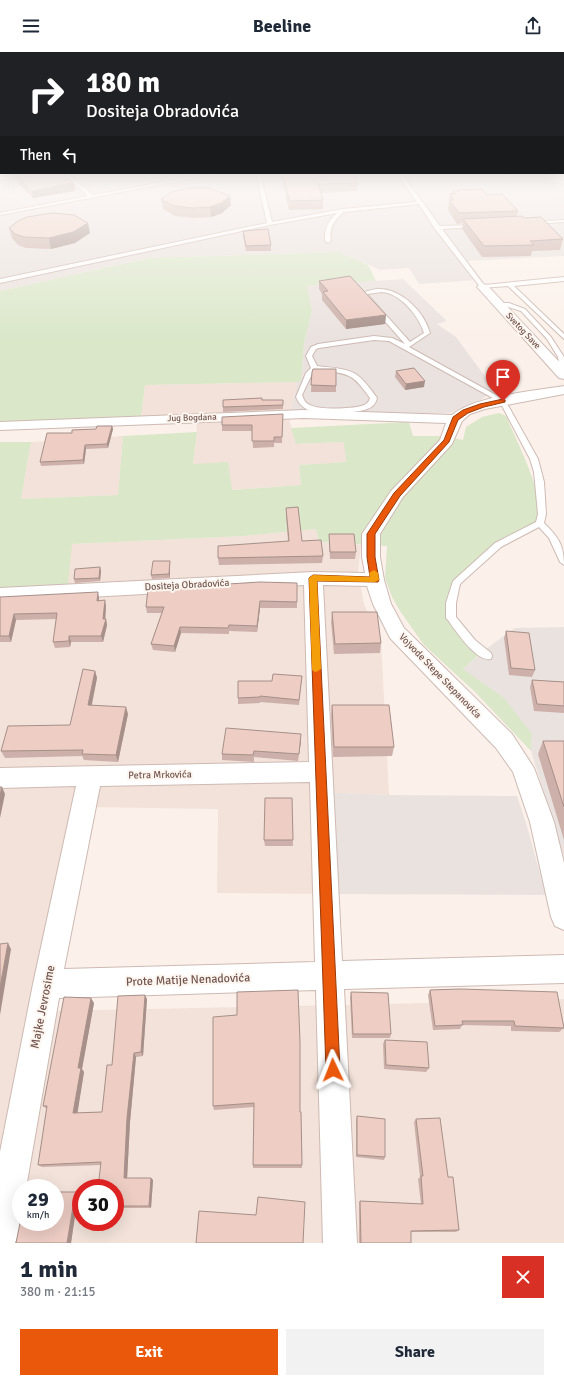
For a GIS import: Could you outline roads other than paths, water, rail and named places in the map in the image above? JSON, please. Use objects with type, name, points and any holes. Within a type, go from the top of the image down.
[{"type":"street","name":"Svetog Save","points":[[483,287],[564,374]]},
{"type":"street","points":[[455,419],[466,411],[482,405],[564,390]]},
{"type":"street","name":"Jug Bogdana","points":[[0,426],[304,414],[455,419]]},
{"type":"street","name":"Vojvode Stepe Stepanovića","points":[[455,419],[447,441],[397,494],[371,534],[371,557],[375,580],[382,604],[397,633],[504,741],[523,768],[542,822],[564,917]]},
{"type":"street","points":[[313,578],[340,1243]]},
{"type":"street","name":"Dositeja Obradovića","points":[[0,595],[313,578],[375,580]]},
{"type":"street","name":"Petra Mrkovića","points":[[0,778],[321,772]]},
{"type":"street","name":"Majke Jevrosime","points":[[0,1239],[47,984],[90,777]]},
{"type":"street","name":"Prote Matije Nenadovića","points":[[47,984],[564,969]]},
{"type":"lane","points":[[0,281],[248,229]]},
{"type":"lane","points":[[328,229],[328,241]]},
{"type":"lane","points":[[437,229],[483,287],[564,279]]},
{"type":"lane","points":[[510,285],[564,337]]},
{"type":"lane","points":[[376,290],[394,293],[418,315],[425,325],[428,334],[407,346],[363,293],[376,290]]},
{"type":"lane","points":[[498,304],[509,305],[523,310],[549,338],[561,357],[564,374]]},
{"type":"lane","points":[[315,368],[309,356],[313,348],[318,346],[379,338],[390,339],[407,346],[503,401],[534,459],[538,472],[542,506],[540,523],[553,537],[564,562]]},
{"type":"lane","points":[[561,357],[564,350]]},
{"type":"lane","points":[[315,368],[354,374],[374,398],[372,403],[363,409],[322,410],[308,407],[301,402],[299,395],[309,373],[315,368]]},
{"type":"lane","points":[[487,656],[471,643],[451,618],[451,603],[456,583],[498,545],[540,523]]}]
